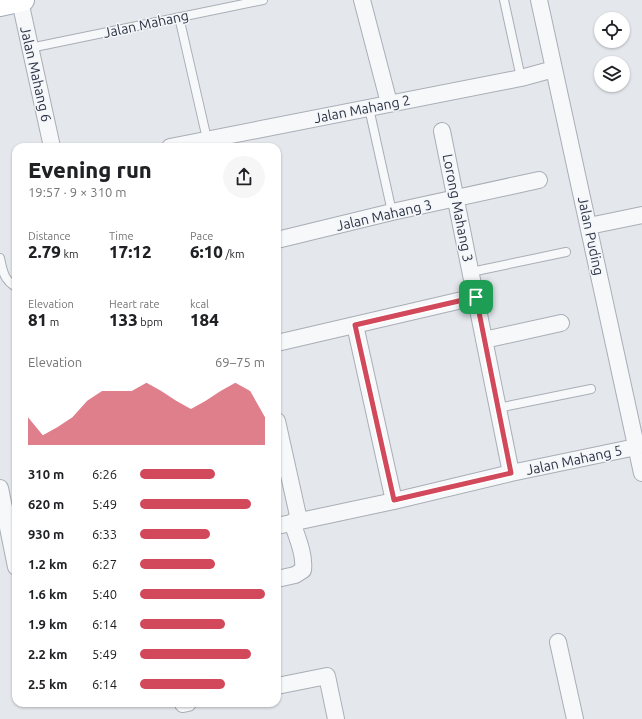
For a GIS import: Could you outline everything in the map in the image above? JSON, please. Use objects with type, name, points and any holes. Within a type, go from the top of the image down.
[{"type":"street","points":[[362,0],[389,103]]},
{"type":"street","name":"Jalan Puding","points":[[539,0],[642,472]]},
{"type":"street","name":"Jalan Mahang 6","points":[[14,2],[30,48],[51,143]]},
{"type":"street","name":"Jalan Mahang 2","points":[[199,143],[389,103],[521,78],[554,69]]},
{"type":"street","name":"Lorong Mahang 3","points":[[442,131],[511,473]]},
{"type":"street","name":"Jalan Mahang 3","points":[[281,239],[392,212],[539,180]]},
{"type":"street","points":[[589,226],[642,216]]},
{"type":"street","points":[[281,341],[476,297]]},
{"type":"street","points":[[484,340],[561,323]]},
{"type":"street","points":[[355,325],[394,500]]},
{"type":"street","points":[[281,442],[304,565],[303,570],[295,575],[281,578]]},
{"type":"street","name":"Jalan Mahang 5","points":[[281,525],[511,473],[636,447]]},
{"type":"street","points":[[0,488],[12,547]]},
{"type":"street","points":[[558,642],[575,719]]},
{"type":"street","points":[[281,685],[326,676],[336,719]]},
{"type":"lane","name":"Jalan Mahang","points":[[30,48],[263,0]]},
{"type":"lane","points":[[504,0],[521,78]]},
{"type":"lane","points":[[179,17],[213,141]]},
{"type":"lane","points":[[369,108],[392,212]]},
{"type":"lane","points":[[471,272],[566,252]]},
{"type":"lane","points":[[0,258],[3,273],[8,282],[12,284]]},
{"type":"lane","points":[[498,408],[591,389]]},
{"type":"route","points":[[476,297],[511,473],[394,500],[355,325],[476,297]]}]
